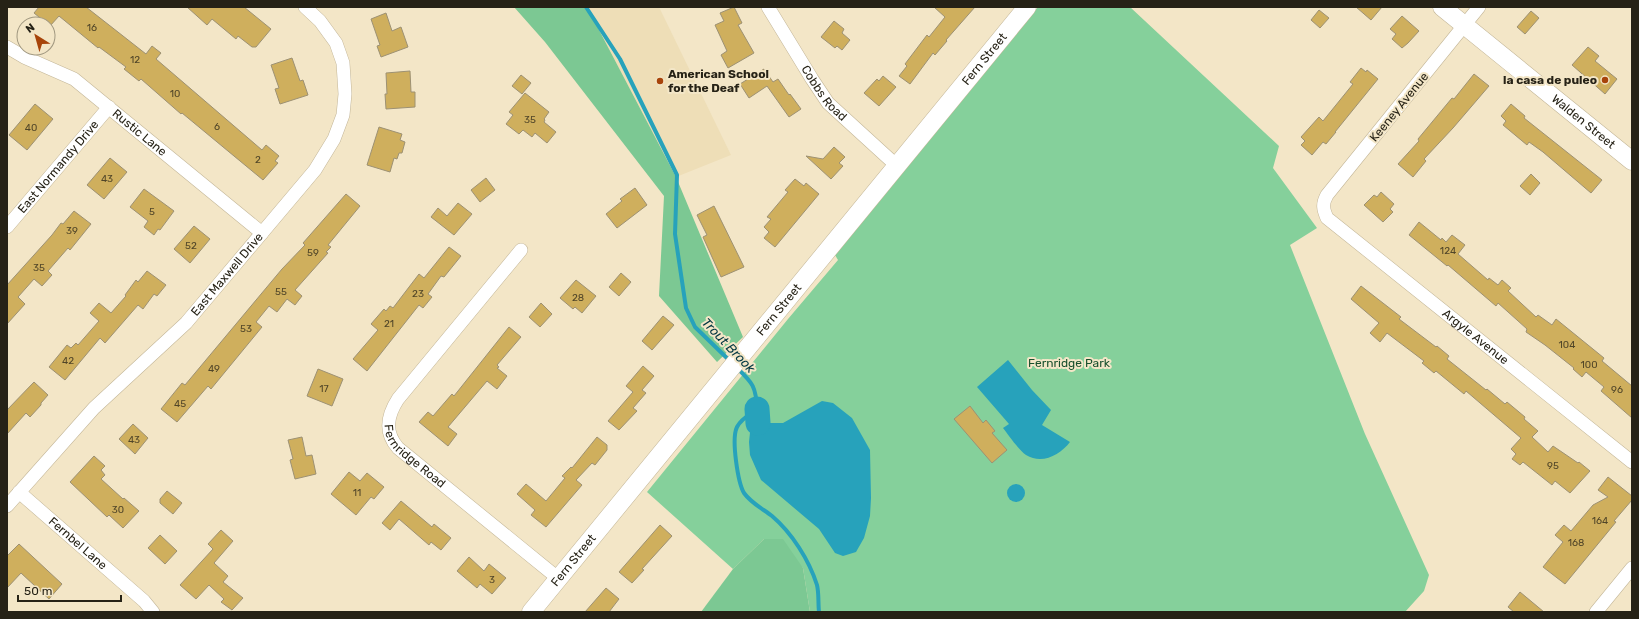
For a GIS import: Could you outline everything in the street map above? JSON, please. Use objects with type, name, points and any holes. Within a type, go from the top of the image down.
[{"type":"street","name":"East Maxwell Drive","points":[[7,506],[94,408],[186,323],[315,170],[334,139],[343,115],[345,94],[343,63],[336,43],[320,21],[304,7]]},
{"type":"street","name":"Cobbs Road","points":[[768,7],[828,103],[897,166]]},
{"type":"street","name":"Fern Street","points":[[531,612],[1027,7]]},
{"type":"street","name":"Walden Street","points":[[1442,7],[1632,161]]},
{"type":"street","name":"Keeney Avenue","points":[[1323,208],[1327,195],[1479,7]]},
{"type":"street","name":"Rustic Lane","points":[[7,47],[24,57],[74,79],[262,233]]},
{"type":"street","name":"East Normandy Drive","points":[[7,227],[109,107]]},
{"type":"street","name":"Argyle Avenue","points":[[1323,208],[1327,218],[1632,462]]},
{"type":"street","name":"Fernridge Road","points":[[521,250],[398,399],[390,412],[388,419],[389,431],[392,440],[403,452],[558,579]]},
{"type":"street","name":"Fernbel Lane","points":[[19,492],[144,601],[153,612]]},
{"type":"street","points":[[1596,612],[1632,568]]},
{"type":"shaded area","name":"American School for the Deaf","points":[[587,7],[659,7],[731,155],[676,177]]},
{"type":"green space","points":[[514,7],[587,7],[676,177],[743,337],[717,362],[659,296],[664,196],[545,42]]},
{"type":"green space","name":"Fernridge Park","points":[[1038,7],[1130,7],[1279,146],[1273,168],[1317,228],[1290,245],[1365,434],[1429,575],[1424,591],[1405,612],[810,612],[803,568],[764,539],[733,569],[647,492],[838,260],[835,255],[949,113]]},
{"type":"green space","points":[[764,539],[783,539],[803,568],[810,612],[701,612],[733,569]]},
{"type":"water","points":[[1008,360],[1032,390],[1051,410],[1042,425],[1070,442],[1061,451],[1050,457],[1038,459],[1032,458],[1023,453],[1003,428],[1009,424],[977,387]]},
{"type":"water","points":[[822,401],[833,403],[852,418],[870,450],[870,516],[864,538],[856,552],[843,556],[835,553],[819,529],[761,480],[750,455],[749,442],[751,423],[783,423]]},
{"type":"water","points":[[1012,484],[1020,484],[1025,489],[1023,500],[1020,502],[1012,502],[1007,497],[1007,489]]},
{"type":"building","points":[[39,7],[86,7],[146,54],[152,46],[161,53],[156,59],[262,150],[266,145],[279,156],[275,161],[278,163],[263,180],[182,113],[181,114],[141,79],[139,81],[124,69],[126,67],[99,47],[98,48],[59,16],[56,19],[56,16],[38,16],[34,13]]},
{"type":"building","points":[[187,7],[244,7],[271,29],[256,47],[252,47],[238,36],[236,39],[212,19],[207,25]]},
{"type":"building","points":[[734,7],[742,23],[738,25],[754,53],[728,68],[721,55],[727,51],[715,25],[724,21],[720,13]]},
{"type":"building","points":[[934,7],[975,7],[935,55],[933,53],[910,84],[899,76],[907,66],[905,64],[927,35],[929,37],[945,17]]},
{"type":"building","points":[[1356,7],[1382,7],[1371,20]]},
{"type":"building","points":[[1319,10],[1329,18],[1320,28],[1311,20]]},
{"type":"building","points":[[1531,11],[1539,18],[1525,34],[1517,27]]},
{"type":"building","points":[[386,13],[392,31],[401,27],[408,47],[381,57],[377,46],[380,45],[371,19]]},
{"type":"building","points":[[1402,16],[1419,31],[1402,48],[1392,39],[1396,34],[1390,29]]},
{"type":"building","points":[[834,21],[844,29],[842,33],[850,40],[842,50],[837,46],[835,48],[821,37]]},
{"type":"building","points":[[1588,47],[1599,56],[1595,61],[1617,79],[1605,94],[1572,65]]},
{"type":"building","points":[[292,58],[300,81],[303,80],[308,95],[280,104],[275,89],[279,88],[271,65]]},
{"type":"building","points":[[1361,68],[1366,72],[1367,70],[1378,79],[1326,144],[1323,142],[1312,155],[1301,145],[1305,141],[1301,137],[1319,117],[1323,121],[1353,84],[1350,82]]},
{"type":"building","points":[[764,69],[773,82],[778,79],[801,109],[789,117],[767,86],[749,98],[740,84]]},
{"type":"building","points":[[410,71],[411,92],[415,92],[415,107],[386,109],[386,73]]},
{"type":"building","points":[[1474,74],[1489,86],[1424,159],[1426,161],[1413,177],[1398,164],[1419,141],[1418,139],[1452,98],[1454,99]]},
{"type":"building","points":[[521,75],[531,83],[522,94],[512,86]]},
{"type":"building","points":[[883,76],[896,87],[879,106],[864,93],[877,79],[879,81]]},
{"type":"building","points":[[525,93],[549,112],[544,119],[544,122],[556,132],[547,143],[535,133],[532,137],[523,130],[519,134],[506,124],[513,115],[509,112]]},
{"type":"building","points":[[35,104],[53,119],[27,150],[9,135]]},
{"type":"building","points":[[1511,104],[1525,116],[1524,118],[1602,180],[1591,193],[1543,152],[1529,142],[1527,145],[1503,125],[1506,121],[1501,116]]},
{"type":"building","points":[[379,127],[402,134],[400,140],[405,142],[402,153],[399,153],[397,159],[394,158],[390,172],[367,165]]},
{"type":"building","points":[[834,147],[845,157],[839,163],[843,166],[831,179],[806,156],[823,159]]},
{"type":"building","points":[[110,158],[127,172],[104,199],[87,185]]},
{"type":"building","points":[[1531,174],[1540,183],[1530,195],[1520,186]]},
{"type":"building","points":[[486,178],[495,190],[480,202],[471,190]]},
{"type":"building","points":[[795,179],[804,186],[806,183],[819,194],[775,247],[764,238],[769,232],[764,227],[771,219],[767,217],[788,192],[785,190]]},
{"type":"building","points":[[635,188],[647,205],[617,228],[606,214],[622,201],[620,199]]},
{"type":"building","points":[[144,189],[174,211],[160,230],[158,229],[154,235],[144,227],[148,221],[130,207]]},
{"type":"building","points":[[1381,192],[1394,204],[1390,209],[1393,212],[1383,222],[1364,205],[1374,195],[1377,197]]},
{"type":"building","points":[[346,194],[360,206],[328,245],[331,247],[326,252],[328,253],[295,290],[302,296],[295,305],[287,299],[277,312],[269,306],[256,322],[262,327],[211,389],[208,386],[177,422],[161,409],[182,383],[185,385],[282,269],[305,245],[303,243]]},
{"type":"building","points":[[458,203],[472,214],[454,235],[431,217],[438,208],[447,216]]},
{"type":"building","points":[[714,206],[744,267],[721,277],[703,237],[707,235],[697,215]]},
{"type":"building","points":[[74,211],[91,224],[70,250],[68,248],[48,271],[52,275],[42,286],[34,279],[18,297],[25,304],[7,324],[7,285],[61,223],[63,224]]},
{"type":"building","points":[[1419,222],[1441,240],[1442,238],[1446,242],[1452,235],[1465,245],[1458,254],[1488,280],[1489,278],[1498,285],[1502,280],[1511,288],[1508,291],[1536,317],[1538,315],[1552,325],[1556,319],[1604,358],[1602,361],[1632,386],[1632,418],[1601,391],[1604,387],[1586,372],[1582,377],[1573,369],[1574,368],[1526,332],[1527,329],[1498,303],[1496,306],[1448,265],[1447,266],[1409,235]]},
{"type":"building","points":[[194,226],[210,239],[190,263],[174,249]]},
{"type":"building","points":[[449,247],[461,256],[444,277],[441,276],[428,294],[432,297],[423,308],[419,305],[367,371],[353,359],[378,330],[371,324],[384,309],[386,311],[390,306],[393,308],[419,274],[424,278]]},
{"type":"building","points":[[147,271],[166,285],[157,296],[154,294],[143,309],[138,305],[105,343],[100,338],[65,380],[49,367],[67,345],[71,348],[76,343],[78,345],[99,321],[90,313],[99,303],[111,313],[126,296],[125,295],[136,280],[138,282]]},
{"type":"building","points":[[621,273],[631,282],[619,296],[609,287]]},
{"type":"building","points":[[576,280],[596,296],[582,313],[575,307],[573,309],[560,298]]},
{"type":"building","points":[[1361,286],[1401,317],[1399,319],[1449,356],[1447,359],[1486,390],[1487,389],[1505,404],[1507,402],[1525,417],[1524,419],[1538,431],[1532,437],[1548,452],[1553,446],[1578,463],[1579,462],[1590,471],[1570,493],[1555,481],[1552,485],[1523,462],[1520,465],[1512,459],[1516,454],[1511,449],[1521,438],[1466,391],[1464,394],[1436,371],[1434,373],[1422,363],[1424,361],[1387,333],[1380,342],[1370,333],[1379,323],[1351,299]]},
{"type":"building","points":[[541,303],[552,314],[540,327],[529,317]]},
{"type":"building","points":[[663,316],[674,325],[652,350],[642,341]]},
{"type":"building","points":[[509,327],[521,337],[497,365],[499,367],[497,368],[507,376],[497,389],[487,381],[448,427],[457,434],[448,446],[419,422],[428,412],[433,416],[452,394],[454,396]]},
{"type":"building","points":[[643,366],[654,376],[642,390],[646,393],[633,408],[637,411],[619,430],[608,421],[633,392],[626,386]]},
{"type":"building","points":[[318,369],[343,379],[332,406],[307,396]]},
{"type":"building","points":[[34,382],[48,395],[30,417],[26,413],[7,434],[7,410]]},
{"type":"building","points":[[970,406],[983,423],[986,420],[995,431],[992,433],[1007,450],[992,463],[954,419]]},
{"type":"building","points":[[133,424],[148,438],[135,454],[119,439]]},
{"type":"building","points":[[302,437],[306,456],[312,455],[316,474],[295,479],[290,460],[293,459],[288,440]]},
{"type":"building","points":[[597,437],[607,445],[607,450],[595,465],[592,463],[576,480],[582,485],[546,527],[531,515],[535,510],[517,494],[526,484],[546,501],[565,478],[562,476],[571,467],[572,468]]},
{"type":"building","points":[[94,456],[105,466],[101,470],[105,475],[101,479],[139,511],[123,528],[109,515],[107,517],[70,482]]},
{"type":"building","points":[[349,472],[360,481],[367,473],[384,487],[374,499],[371,497],[356,515],[331,494]]},
{"type":"building","points":[[1608,477],[1632,496],[1632,500],[1614,521],[1616,522],[1565,584],[1543,567],[1563,542],[1555,535],[1564,525],[1571,531],[1593,505],[1608,497],[1598,490]]},
{"type":"building","points":[[167,491],[182,503],[173,514],[160,503],[160,499]]},
{"type":"building","points":[[401,501],[432,527],[434,524],[451,538],[441,550],[431,542],[429,545],[399,519],[390,530],[382,523]]},
{"type":"building","points":[[660,525],[672,536],[642,569],[644,570],[632,583],[619,572]]},
{"type":"building","points":[[221,530],[233,541],[214,563],[228,576],[223,582],[243,598],[232,610],[221,602],[224,599],[209,585],[196,599],[180,585],[213,549],[208,544]]},
{"type":"building","points":[[160,535],[177,551],[165,564],[148,548]]},
{"type":"building","points":[[19,544],[62,584],[49,599],[21,573],[7,588],[7,556]]},
{"type":"building","points":[[469,557],[484,571],[489,564],[506,578],[492,594],[480,584],[477,588],[457,571]]},
{"type":"building","points":[[606,588],[619,599],[609,612],[585,612]]},
{"type":"building","points":[[1520,592],[1544,612],[1514,612],[1508,607]]},
{"type":"waterway","name":"Trout Brook","points":[[586,7],[620,59],[677,175],[675,234],[686,308],[695,327],[731,362]]},
{"type":"waterway","name":"Trout Brook","points":[[737,368],[753,386],[756,395],[757,409],[741,422],[735,433],[736,461],[742,488],[750,500],[772,516],[786,530],[805,557],[817,585],[819,612]]},
{"type":"waterway","points":[[757,409],[758,423]]},
{"type":"place","name":"la casa de puleo","points":[[1605,80]]},
{"type":"place","name":"American School for the Deaf","points":[[660,81]]}]
